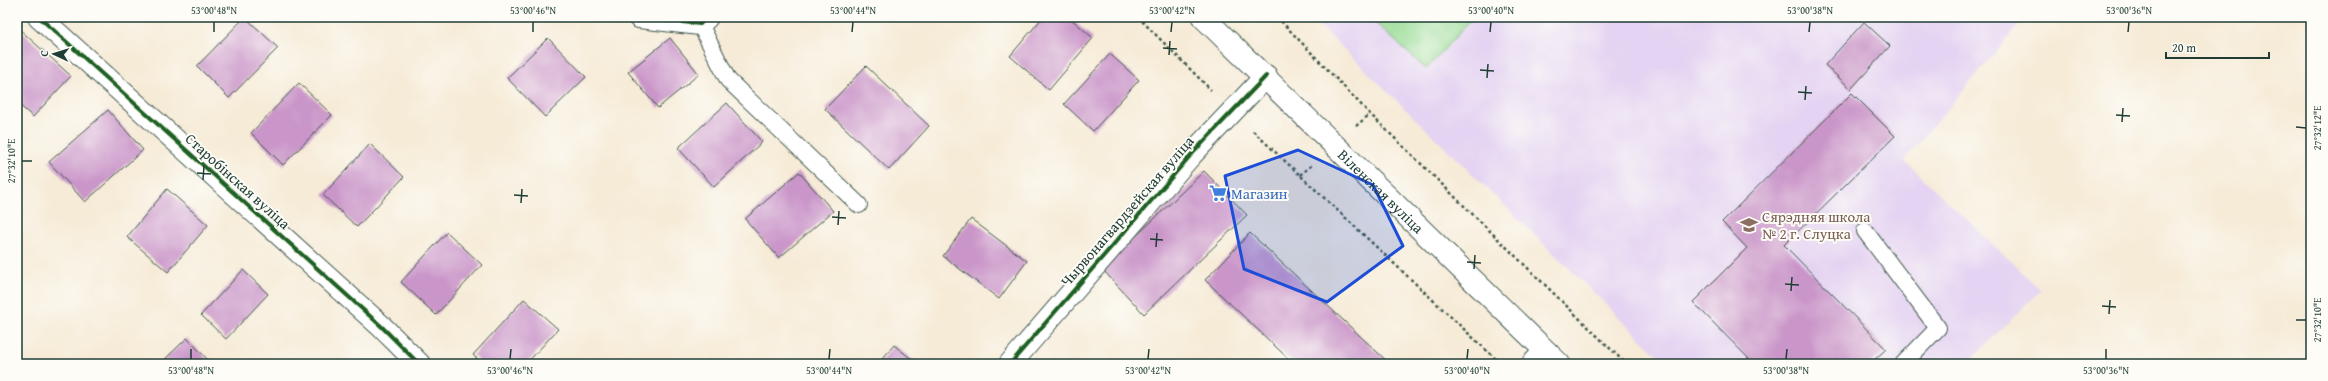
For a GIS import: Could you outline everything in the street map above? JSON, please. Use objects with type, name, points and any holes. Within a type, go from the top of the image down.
[{"type":"street","name":"Старобінская вуліца","points":[[39,17],[375,321],[419,364]]},
{"type":"street","points":[[638,17],[703,21]]},
{"type":"street","name":"Віленская вуліца","points":[[1203,17],[1266,76],[1546,360]]},
{"type":"street","name":"Чырвонагвардзейская вуліца","points":[[1010,364],[1185,162],[1266,76]]},
{"type":"lane","points":[[703,21],[728,80],[860,205]]},
{"type":"lane","points":[[1865,231],[1938,328],[1904,364]]},
{"type":"path","points":[[1138,17],[1232,111],[1501,364]]},
{"type":"path","points":[[1277,17],[1370,114],[1626,364]]},
{"type":"highlighted area","points":[[1298,150],[1373,185],[1403,246],[1327,302],[1244,269],[1225,176]]},
{"type":"shaded area","name":"Сярэдняя школа № 2 г. Слуцка","points":[[1311,17],[2026,17],[1904,160],[2041,290],[1966,364],[1667,364]]},
{"type":"green space","points":[[1369,17],[1474,17],[1426,69]]},
{"type":"building","points":[[245,17],[278,48],[229,98],[197,66]]},
{"type":"building","points":[[1043,17],[1069,17],[1093,38],[1049,90],[1010,56]]},
{"type":"building","points":[[1864,22],[1890,46],[1851,89],[1825,65]]},
{"type":"building","points":[[17,27],[71,76],[33,117],[17,103]]},
{"type":"building","points":[[548,38],[586,77],[545,117],[507,78]]},
{"type":"building","points":[[670,38],[699,74],[658,108],[628,72]]},
{"type":"building","points":[[1110,54],[1139,80],[1093,131],[1064,104]]},
{"type":"building","points":[[866,66],[929,126],[889,170],[825,109]]},
{"type":"building","points":[[299,83],[332,115],[283,165],[251,133]]},
{"type":"building","points":[[1852,93],[1895,136],[1784,245],[1886,349],[1870,364],[1754,364],[1693,302],[1747,248],[1722,222]]},
{"type":"building","points":[[727,103],[762,142],[714,187],[678,148]]},
{"type":"building","points":[[108,110],[143,150],[85,202],[49,162]]},
{"type":"building","points":[[370,144],[404,177],[357,227],[323,195]]},
{"type":"building","points":[[1204,171],[1247,215],[1144,314],[1102,269]]},
{"type":"building","points":[[799,172],[833,211],[779,258],[745,219]]},
{"type":"building","points":[[167,189],[208,225],[168,272],[127,237]]},
{"type":"building","points":[[971,219],[1027,261],[999,299],[943,256]]},
{"type":"building","points":[[447,232],[482,265],[436,315],[401,282]]},
{"type":"building","points":[[1250,233],[1390,364],[1294,364],[1205,280]]},
{"type":"building","points":[[243,270],[268,294],[226,339],[201,315]]},
{"type":"building","points":[[524,299],[558,329],[526,364],[483,364],[473,355]]},
{"type":"building","points":[[187,338],[212,364],[160,364]]},
{"type":"building","points":[[894,345],[918,364],[878,364]]},
{"type":"cycle path","points":[[39,17],[381,326],[419,364]]},
{"type":"cycle path","points":[[639,17],[700,24],[707,17]]},
{"type":"cycle path","points":[[1010,364],[1190,156],[1266,76]]},
{"type":"place","name":"Магазин","points":[[1218,193]]},
{"type":"place","name":"Сярэдняя школа № 2 г. Слуцка","points":[[1749,225]]}]
